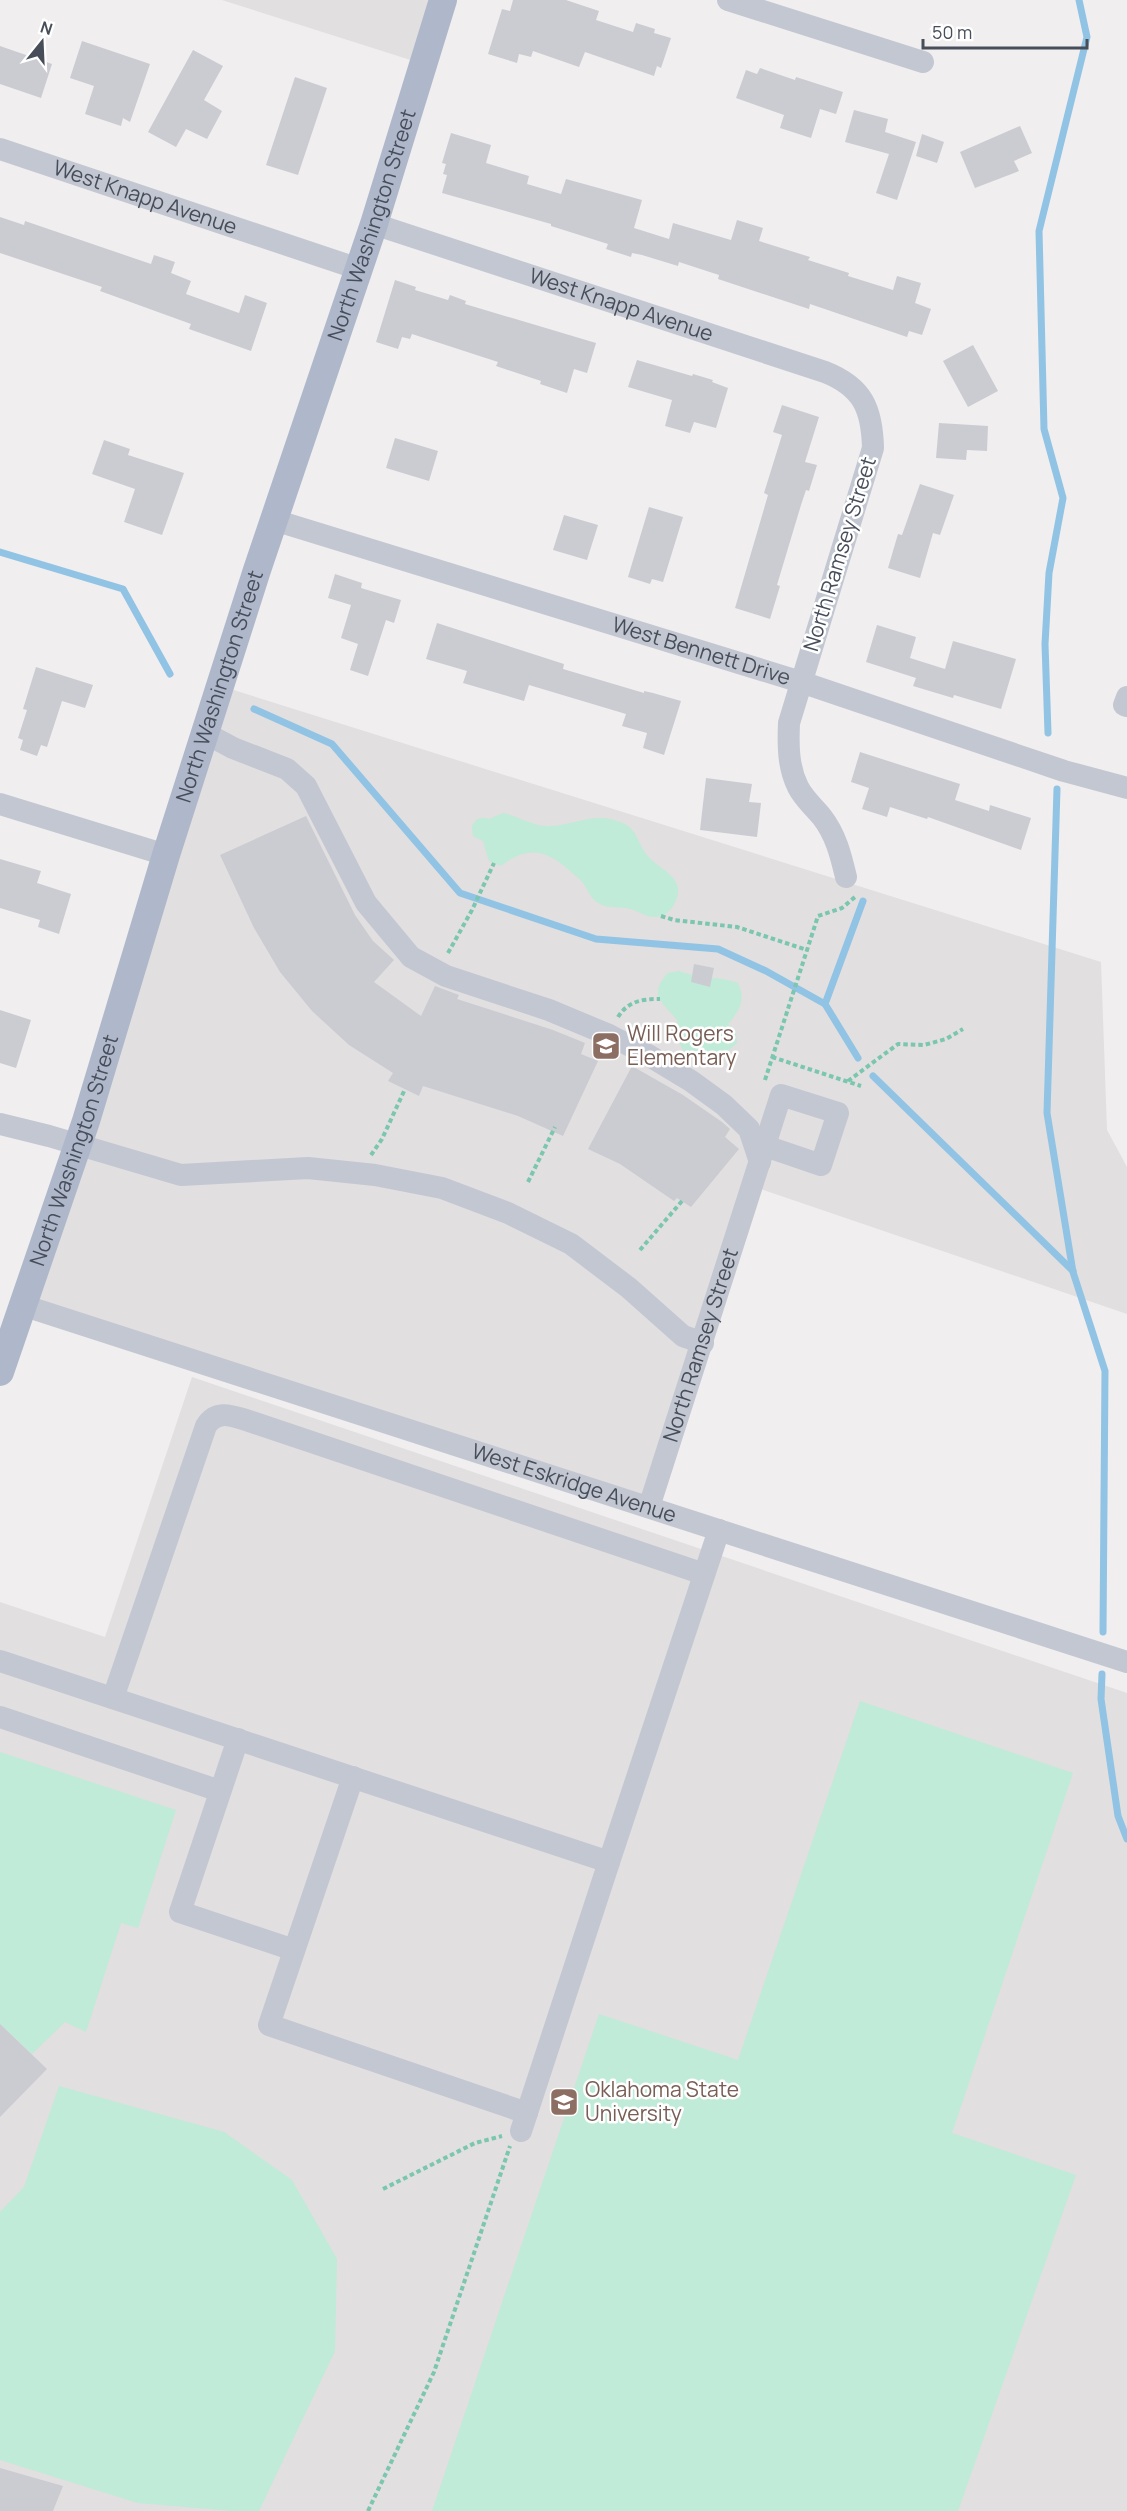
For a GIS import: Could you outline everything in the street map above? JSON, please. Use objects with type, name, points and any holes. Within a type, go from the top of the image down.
[{"type":"main road","name":"North Washington Street","points":[[0,1372],[77,1145],[166,855],[274,520],[374,224],[443,0]]},
{"type":"street","points":[[728,0],[923,62]]},
{"type":"street","name":"West Knapp Avenue","points":[[0,149],[359,268]]},
{"type":"street","name":"West Knapp Avenue","points":[[374,224],[810,367],[839,378],[860,396]]},
{"type":"street","name":"North Ramsey Street","points":[[852,886],[833,835],[799,788],[792,770],[788,747],[789,723],[873,448],[870,418],[860,396]]},
{"type":"street","name":"West Bennett Drive","points":[[274,520],[801,682],[1064,771],[1127,789]]},
{"type":"street","points":[[1127,697],[1124,705],[1127,706]]},
{"type":"street","points":[[205,733],[233,748],[287,769],[306,786],[366,903],[411,957],[437,971]]},
{"type":"street","points":[[0,804],[166,855]]},
{"type":"street","name":"North Ramsey Street","points":[[437,971],[484,990],[549,1010],[609,1035],[648,1055],[691,1081],[724,1105],[749,1129],[762,1154],[649,1507]]},
{"type":"street","points":[[0,1124],[181,1175],[308,1168],[358,1173],[442,1188],[508,1213],[571,1245],[629,1288],[683,1336],[703,1343]]},
{"type":"street","name":"West Eskridge Avenue","points":[[22,1305],[1127,1662]]},
{"type":"street","points":[[113,1698],[206,1426],[211,1419],[219,1415],[246,1420],[704,1574]]},
{"type":"street","points":[[353,1777],[269,2025],[524,2122],[719,1530]]},
{"type":"street","points":[[0,1661],[609,1862]]},
{"type":"street","points":[[0,1717],[220,1791]]},
{"type":"street","points":[[238,1739],[180,1912],[294,1950]]},
{"type":"path","points":[[437,971],[472,910],[494,863]]},
{"type":"path","points":[[762,1088],[818,916],[842,908],[852,886]]},
{"type":"path","points":[[661,916],[674,920],[737,927],[807,950]]},
{"type":"path","points":[[848,1082],[898,1044],[924,1044],[946,1040],[963,1029]]},
{"type":"path","points":[[772,1057],[861,1086]]},
{"type":"path","points":[[358,1173],[382,1139],[405,1089]]},
{"type":"path","points":[[528,1182],[555,1127]]},
{"type":"path","points":[[640,1250],[682,1201]]},
{"type":"path","points":[[383,2189],[475,2143],[524,2122]]},
{"type":"path","points":[[368,2511],[434,2372],[508,2148],[524,2122]]},
{"type":"shaded area","points":[[222,0],[440,0],[420,63]]},
{"type":"shaded area","name":"Will Rogers Elementary","points":[[224,687],[1101,962],[1107,1130],[1127,1167],[1127,1314],[749,1185],[648,1505],[24,1304]]},
{"type":"shaded area","name":"Oklahoma State University","points":[[192,1377],[1127,1693],[1127,2511],[0,2511],[0,1602],[105,1637]]},
{"type":"green space","points":[[503,813],[541,826],[605,818],[628,826],[647,855],[674,879],[678,892],[671,910],[656,917],[627,908],[604,906],[594,900],[583,883],[570,871],[544,854],[519,855],[501,866],[489,861],[483,841],[473,836],[472,826],[479,818],[489,819]]},
{"type":"green space","points":[[679,971],[738,983],[742,999],[736,1014],[728,1024],[736,1032],[737,1043],[729,1050],[694,1057],[681,1046],[677,1020],[662,1003],[658,993],[668,973]]},
{"type":"green space","points":[[860,1701],[1073,1773],[952,2133],[1076,2175],[958,2511],[432,2511],[599,2014],[738,2060]]},
{"type":"green space","points":[[0,1752],[176,1810],[138,1928],[121,1923],[86,2032],[65,2022],[32,2054],[0,2024]]},
{"type":"green space","points":[[59,2086],[224,2132],[292,2180],[337,2259],[335,2351],[259,2511],[138,2503],[0,2460],[0,2212],[24,2187]]},
{"type":"building","points":[[513,0],[566,0],[599,11],[596,20],[633,32],[636,23],[655,29],[654,33],[671,38],[661,68],[657,66],[654,76],[585,52],[579,67],[533,51],[531,57],[519,54],[517,63],[488,54],[502,9],[510,11]]},
{"type":"building","points":[[82,41],[150,64],[130,122],[123,118],[121,126],[85,114],[94,86],[70,78]]},
{"type":"building","points":[[0,46],[52,64],[41,98],[0,84]]},
{"type":"building","points":[[193,50],[223,66],[204,100],[222,111],[207,139],[186,129],[176,147],[148,132]]},
{"type":"building","points":[[760,68],[795,80],[796,77],[843,92],[836,114],[820,109],[811,138],[780,128],[784,115],[736,98],[746,70],[757,74]]},
{"type":"building","points":[[295,77],[327,88],[298,175],[266,165]]},
{"type":"building","points":[[854,110],[888,119],[885,132],[916,142],[897,200],[876,193],[889,154],[845,142]]},
{"type":"building","points":[[1020,126],[1032,153],[1014,161],[1019,171],[975,188],[960,152]]},
{"type":"building","points":[[451,133],[491,145],[486,163],[529,176],[527,184],[561,194],[566,179],[642,200],[634,228],[669,239],[673,223],[731,240],[737,220],[763,228],[759,241],[810,257],[808,260],[849,273],[848,276],[893,290],[897,276],[921,283],[915,303],[931,309],[922,335],[909,331],[907,337],[810,304],[809,309],[718,279],[719,275],[679,262],[678,266],[632,253],[631,257],[606,249],[608,244],[551,226],[551,224],[442,193],[447,175],[443,174],[446,164],[442,163]]},
{"type":"building","points":[[922,134],[944,142],[937,163],[916,156]]},
{"type":"building","points":[[0,217],[24,225],[25,221],[151,264],[154,255],[175,262],[171,273],[191,281],[186,294],[239,313],[245,295],[267,303],[251,351],[189,329],[191,324],[100,291],[102,287],[0,253]]},
{"type":"building","points":[[395,280],[416,287],[415,290],[448,300],[450,295],[466,301],[465,304],[596,343],[587,373],[574,369],[567,393],[540,384],[541,381],[496,366],[498,362],[412,334],[410,339],[402,337],[398,349],[376,342]]},
{"type":"building","points":[[973,345],[998,391],[968,407],[943,361]]},
{"type":"building","points":[[637,360],[713,380],[712,382],[728,388],[716,428],[694,422],[690,433],[665,426],[672,400],[628,387]]},
{"type":"building","points":[[782,405],[819,417],[805,462],[817,465],[809,491],[806,490],[801,505],[777,585],[780,586],[770,619],[735,608],[768,495],[764,493],[782,435],[773,432]]},
{"type":"building","points":[[939,423],[988,426],[987,451],[967,450],[966,460],[936,458]]},
{"type":"building","points":[[395,438],[438,451],[429,481],[386,468]]},
{"type":"building","points":[[104,440],[130,449],[128,455],[184,473],[162,535],[124,522],[135,489],[92,474]]},
{"type":"building","points":[[920,484],[954,495],[940,535],[933,533],[920,578],[888,568],[898,534],[902,535]]},
{"type":"building","points":[[649,507],[683,517],[663,582],[652,579],[650,584],[628,577]]},
{"type":"building","points":[[564,515],[598,525],[587,560],[553,550]]},
{"type":"building","points":[[335,574],[362,583],[361,588],[401,600],[394,623],[386,620],[368,676],[350,670],[358,644],[341,638],[351,605],[328,598]]},
{"type":"building","points":[[437,623],[564,664],[563,669],[644,693],[644,691],[681,701],[664,755],[643,748],[647,733],[622,726],[626,714],[529,685],[524,701],[463,683],[467,671],[426,659]]},
{"type":"building","points":[[877,625],[916,637],[910,658],[945,669],[953,641],[1016,659],[1001,709],[913,686],[916,678],[866,662]]},
{"type":"building","points":[[36,667],[93,685],[85,708],[62,701],[47,747],[41,745],[37,756],[20,750],[23,740],[18,738],[27,710],[23,709]]},
{"type":"building","points":[[860,752],[960,784],[955,800],[989,811],[990,805],[1031,818],[1021,850],[928,817],[927,819],[890,807],[887,817],[862,809],[869,788],[851,782]]},
{"type":"building","points":[[706,778],[752,784],[749,802],[761,803],[757,837],[700,830]]},
{"type":"building","points":[[306,816],[355,915],[373,941],[394,960],[374,982],[421,1016],[435,986],[459,995],[457,999],[553,1030],[585,1043],[581,1054],[598,1061],[563,1136],[518,1116],[423,1086],[419,1096],[388,1081],[393,1073],[349,1045],[312,1011],[280,972],[254,928],[220,855]]},
{"type":"building","points":[[0,859],[41,871],[37,883],[71,894],[59,934],[38,927],[40,920],[0,908]]},
{"type":"building","points":[[694,964],[714,968],[710,987],[691,982]]},
{"type":"building","points":[[0,1010],[31,1020],[16,1068],[0,1063]]},
{"type":"building","points":[[632,1066],[683,1095],[722,1122],[730,1129],[725,1137],[739,1149],[691,1207],[677,1198],[674,1201],[620,1164],[588,1149]]},
{"type":"building","points":[[0,2024],[47,2069],[0,2117]]},
{"type":"building","points":[[0,2468],[63,2486],[53,2511],[0,2511]]},
{"type":"waterway","points":[[1048,733],[1045,644],[1049,573],[1063,498],[1044,429],[1039,231],[1087,37],[1079,0]]},
{"type":"waterway","points":[[0,552],[123,589],[170,674]]},
{"type":"waterway","points":[[254,709],[332,744],[460,893],[596,939],[718,949],[766,971],[825,1004]]},
{"type":"waterway","points":[[1057,789],[1047,1113],[1073,1272],[1105,1371],[1103,1632]]},
{"type":"waterway","points":[[858,1058],[825,1004],[863,901]]},
{"type":"waterway","points":[[873,1076],[1073,1271]]},
{"type":"waterway","points":[[1102,1674],[1101,1699],[1118,1816],[1127,1839]]},
{"type":"place","name":"Will Rogers Elementary","points":[[606,1046]]},
{"type":"place","name":"Oklahoma State University","points":[[564,2102]]}]
